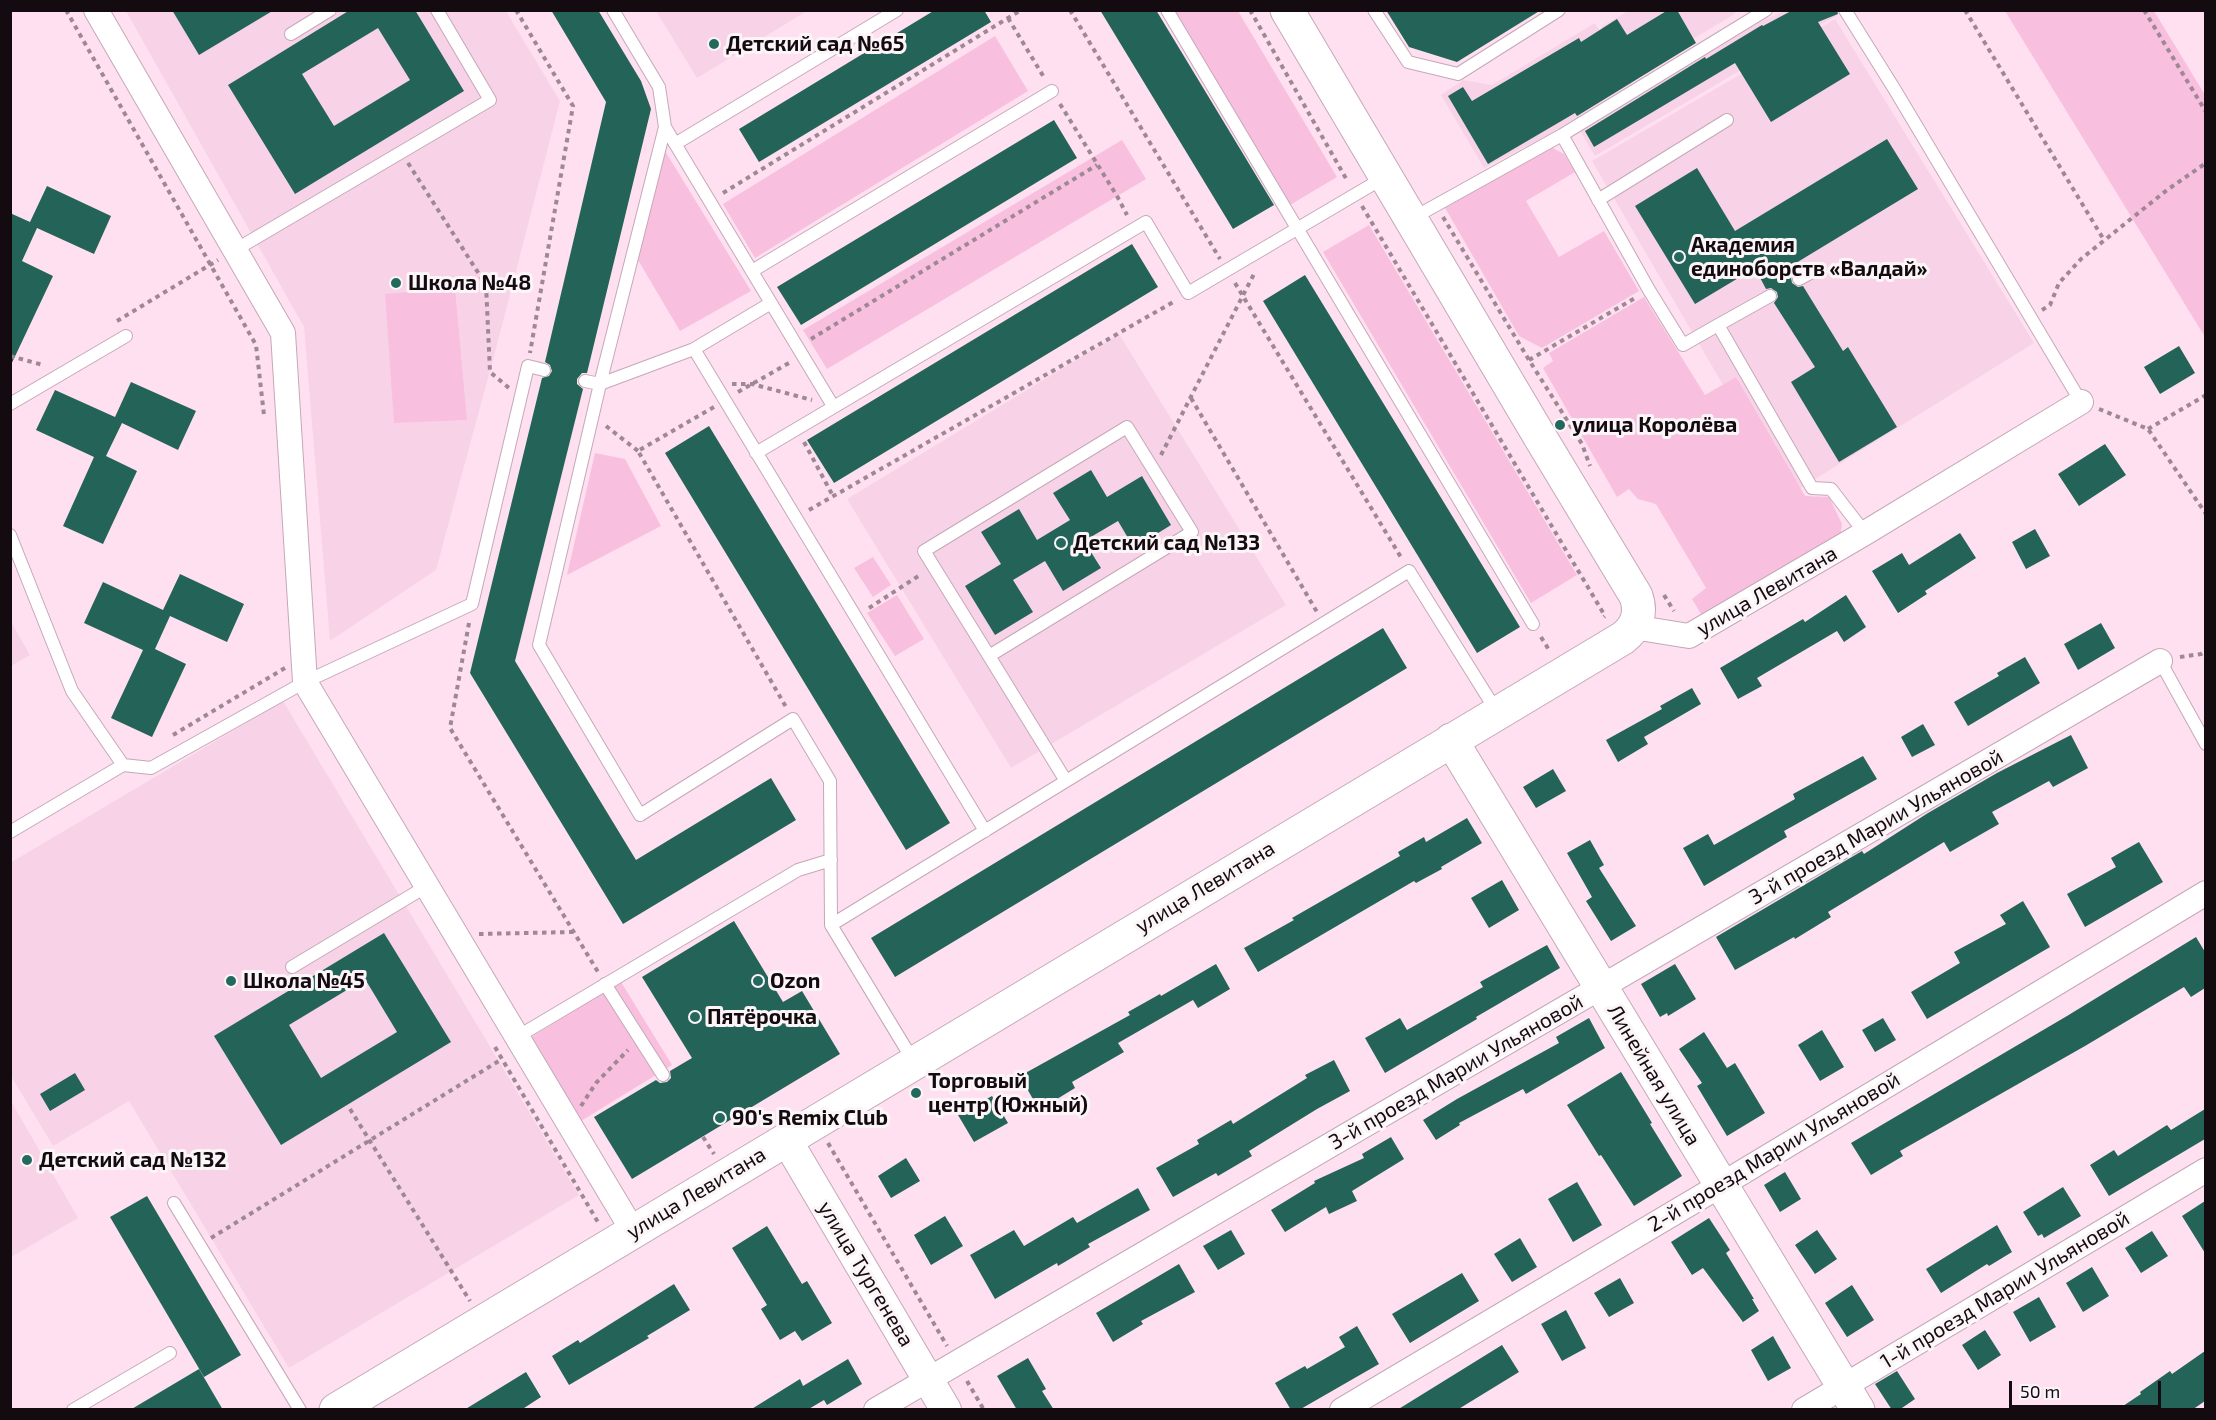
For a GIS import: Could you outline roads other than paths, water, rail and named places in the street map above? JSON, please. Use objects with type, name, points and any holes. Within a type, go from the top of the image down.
[{"type":"main road","points":[[1287,10],[1636,596],[1639,614],[1619,622]]},
{"type":"main road","name":"улица Левитана","points":[[336,1410],[1623,638],[1619,622]]},
{"type":"main road","name":"Линейная улица","points":[[1451,740],[1851,1398]]},
{"type":"street","points":[[96,10],[283,333],[305,682],[633,1231]]},
{"type":"street","name":"улица Левитана","points":[[1619,622],[1689,636],[1865,534],[2081,402]]},
{"type":"street","name":"3-й проезд Марии Ульяновой","points":[[876,1410],[2160,661]]},
{"type":"street","name":"2-й проезд Марии Ульяновой","points":[[1342,1410],[2205,893]]},
{"type":"street","name":"улица Тургенева","points":[[786,1139],[946,1410]]},
{"type":"street","name":"1-й проезд Марии Ульяновой","points":[[1804,1410],[1851,1398],[2205,1170]]},
{"type":"lane","points":[[291,34],[330,10]]},
{"type":"lane","points":[[234,250],[490,100],[437,10]]},
{"type":"lane","points":[[613,10],[659,87],[664,127],[592,416],[539,645],[640,815],[793,719],[830,781],[831,925],[914,1062]]},
{"type":"lane","points":[[675,144],[897,10]]},
{"type":"lane","points":[[1167,10],[1533,624]]},
{"type":"lane","points":[[1374,10],[1408,62],[1458,74],[1559,10]]},
{"type":"lane","points":[[1410,220],[1562,135],[1766,10]]},
{"type":"lane","points":[[1845,10],[2081,402]]},
{"type":"lane","points":[[752,271],[1052,91]]},
{"type":"lane","points":[[1598,200],[1727,120]]},
{"type":"lane","points":[[664,127],[833,406]]},
{"type":"lane","points":[[1562,135],[1649,290],[1683,345],[1770,296]]},
{"type":"lane","points":[[756,453],[1146,222],[1188,293],[1385,177]]},
{"type":"lane","points":[[1799,279],[1818,268]]},
{"type":"lane","points":[[585,381],[600,384],[694,349],[771,303]]},
{"type":"lane","points":[[1718,325],[1812,488],[1831,489],[1865,534]]},
{"type":"lane","points":[[10,404],[126,336]]},
{"type":"lane","points":[[694,349],[985,831]]},
{"type":"lane","points":[[10,832],[123,765],[151,768],[305,682],[472,604],[528,366],[544,370]]},
{"type":"lane","points":[[989,656],[1192,532],[1127,427],[924,551],[1066,781]]},
{"type":"lane","points":[[10,535],[72,691],[123,765]]},
{"type":"lane","points":[[831,925],[1409,571],[1497,713]]},
{"type":"lane","points":[[2160,661],[2205,744]]},
{"type":"lane","points":[[517,1038],[798,870],[831,860]]},
{"type":"lane","points":[[292,967],[427,886]]},
{"type":"lane","points":[[605,984],[663,1075]]},
{"type":"lane","points":[[174,1203],[300,1410]]},
{"type":"lane","points":[[73,1410],[170,1353]]},
{"type":"place","name":"Детский сад №65","points":[[714,44]]},
{"type":"place","name":"Академия единоборств «Валдай»","points":[[1679,257]]},
{"type":"place","name":"Школа №48","points":[[396,283]]},
{"type":"place","name":"улица Королёва","points":[[1560,425]]},
{"type":"place","name":"Детский сад №133","points":[[1061,543]]},
{"type":"place","name":"Школа №45","points":[[231,981]]},
{"type":"place","name":"Ozon","points":[[758,981]]},
{"type":"place","name":"Пятёрочка","points":[[695,1017]]},
{"type":"place","name":"Торговый центр (Южный)","points":[[916,1093]]},
{"type":"place","name":"90's Remix Club","points":[[720,1118]]},
{"type":"place","name":"Детский сад №132","points":[[27,1160]]}]
